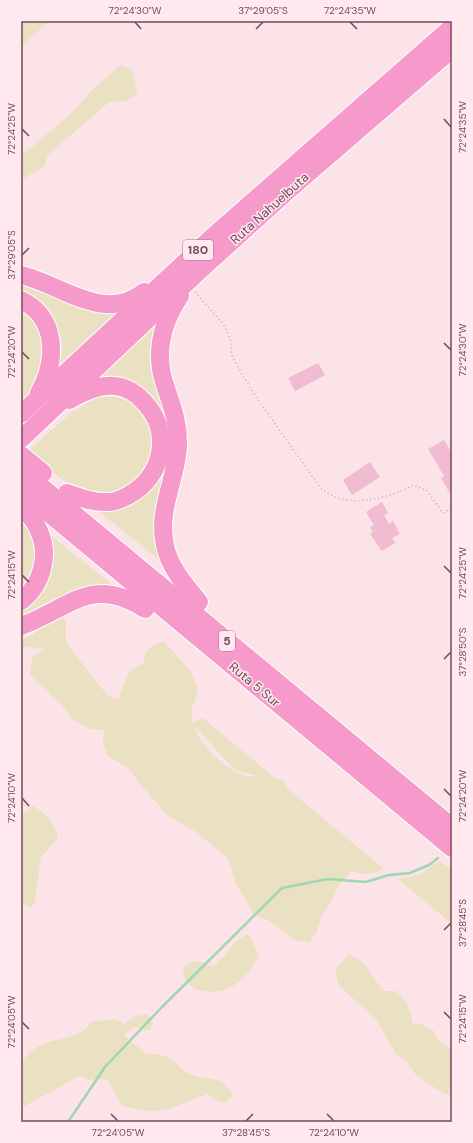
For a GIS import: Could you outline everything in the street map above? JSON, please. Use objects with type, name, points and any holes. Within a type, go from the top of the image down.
[{"type":"highway","name":"Ruta Nahuelbuta","points":[[27,408],[209,240],[452,27]]},
{"type":"highway","name":"Ruta Nahuelbuta","points":[[22,443],[54,408],[290,189],[452,49]]},
{"type":"highway","points":[[21,275],[84,300],[107,304],[121,303],[141,295],[209,240]]},
{"type":"highway","points":[[193,278],[172,308],[160,340],[161,371],[175,414],[178,433],[177,458],[164,508],[163,536],[167,555],[186,586],[199,602]]},
{"type":"highway","points":[[21,300],[39,313],[47,326],[50,340],[48,373],[27,408]]},
{"type":"highway","points":[[54,408],[94,388],[116,386],[132,392],[147,405],[155,417],[161,436],[160,453],[154,472],[134,493],[118,501],[108,502],[94,502],[67,493]]},
{"type":"highway","points":[[22,443],[67,493],[344,725],[434,812]]},
{"type":"highway","name":"Ruta 5 Sur","points":[[21,470],[452,827]]},
{"type":"highway","name":"Ruta 5 Sur","points":[[21,490],[452,848]]},
{"type":"highway","points":[[21,505],[145,609],[259,688]]},
{"type":"highway","points":[[21,505],[39,530],[44,550],[40,575],[30,592],[21,601]]},
{"type":"highway","points":[[21,626],[67,602],[89,595],[114,596],[130,601],[145,609]]},
{"type":"path","points":[[193,278],[224,325],[230,338],[232,356],[247,382],[320,487],[327,494],[336,499],[344,500],[379,499],[388,497],[414,485],[427,491],[443,513],[452,508]]},
{"type":"shaded area","points":[[21,21],[49,21],[21,47]]},
{"type":"shaded area","points":[[121,65],[132,70],[138,93],[126,101],[109,102],[48,155],[44,167],[21,180],[21,156],[71,114],[95,87]]},
{"type":"shaded area","points":[[21,280],[126,306],[51,377],[59,362],[62,352],[60,334],[50,318],[21,294]]},
{"type":"shaded area","points":[[21,309],[29,314],[43,335],[44,372],[21,407]]},
{"type":"shaded area","points":[[163,312],[169,411],[167,566],[92,506],[148,491],[162,416],[94,379]]},
{"type":"shaded area","points":[[98,397],[116,397],[139,405],[151,423],[154,461],[140,478],[127,489],[110,494],[96,494],[84,491],[72,485],[49,469],[28,451],[73,411]]},
{"type":"shaded area","points":[[21,514],[36,534],[37,570],[21,595]]},
{"type":"shaded area","points":[[44,530],[116,588],[101,587],[76,590],[56,598],[21,617],[21,608]]},
{"type":"shaded area","points":[[61,616],[66,622],[66,641],[73,652],[108,696],[119,699],[129,673],[144,664],[145,655],[149,649],[164,641],[191,672],[196,684],[198,692],[191,710],[193,723],[203,718],[275,778],[283,780],[289,790],[384,869],[368,874],[360,874],[352,871],[336,889],[334,898],[322,915],[316,934],[309,942],[295,940],[268,920],[254,915],[236,884],[228,858],[193,830],[169,817],[129,769],[107,755],[103,743],[104,730],[90,729],[71,718],[61,704],[30,675],[32,657],[46,649],[22,646],[24,638],[32,635],[48,621]],"holes":[[[195,727],[235,770],[258,776],[245,776],[221,762],[207,749]]]},
{"type":"shaded area","points":[[33,806],[49,819],[58,838],[41,857],[35,902],[31,908],[21,901],[21,815]]},
{"type":"shaded area","points":[[439,861],[452,869],[452,924],[398,879],[421,874]]},
{"type":"shaded area","points":[[249,934],[259,955],[249,972],[234,985],[217,991],[207,991],[192,987],[183,976],[184,967],[195,961],[213,967],[238,941]]},
{"type":"shaded area","points":[[348,955],[355,957],[365,965],[384,991],[395,991],[405,1001],[413,1024],[419,1023],[433,1030],[439,1041],[447,1045],[452,1053],[452,1093],[450,1095],[441,1092],[416,1075],[407,1062],[396,1054],[376,1019],[339,986],[335,970]]},
{"type":"shaded area","points":[[147,1014],[153,1024],[149,1031],[134,1027],[124,1035],[146,1054],[166,1056],[174,1061],[184,1071],[199,1077],[218,1080],[228,1088],[233,1096],[225,1103],[216,1100],[208,1094],[164,1110],[146,1111],[122,1106],[107,1079],[87,1080],[80,1076],[21,1108],[21,1063],[32,1050],[48,1042],[80,1033],[91,1022],[116,1019],[124,1024],[136,1016]]},
{"type":"building","points":[[318,363],[325,375],[295,391],[288,378]]},
{"type":"building","points":[[444,440],[452,453],[452,497],[441,478],[444,476],[428,449]]},
{"type":"building","points":[[370,462],[380,477],[352,495],[343,480]]},
{"type":"building","points":[[382,502],[388,513],[384,515],[389,524],[393,521],[400,534],[392,538],[395,543],[382,551],[370,534],[373,532],[370,527],[374,525],[366,512]]},
{"type":"waterway","points":[[68,1122],[105,1067],[162,1007],[282,888],[328,879],[366,882],[389,875],[410,873],[429,865],[438,858]]}]
